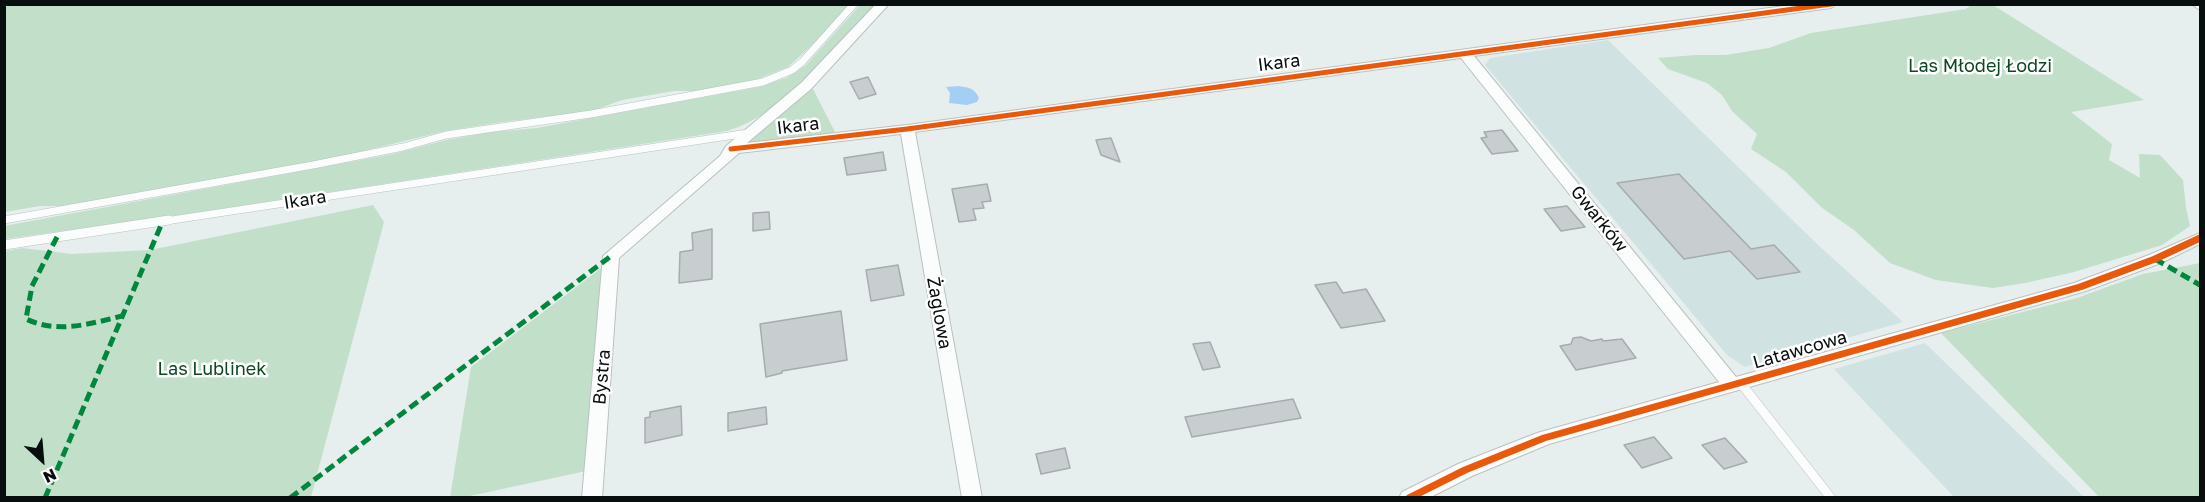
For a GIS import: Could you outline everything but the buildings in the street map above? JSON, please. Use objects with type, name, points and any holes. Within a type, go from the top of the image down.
[{"type":"street","points":[[731,149],[806,86],[883,4]]},
{"type":"street","name":"Ikara","points":[[731,149],[906,129],[1831,4]]},
{"type":"street","name":"Gwarków","points":[[1465,54],[1736,384]]},
{"type":"street","name":"Żaglowa","points":[[906,129],[972,498]]},
{"type":"street","name":"Bystra","points":[[592,498],[611,256],[725,159],[731,149]]},
{"type":"street","name":"Latawcowa","points":[[1409,498],[1473,467],[1544,438],[2080,287],[2155,259],[2200,238]]},
{"type":"lane","points":[[4,220],[313,165],[403,147],[446,135],[591,114],[763,82],[792,70],[803,61],[854,4]]},
{"type":"lane","name":"Ikara","points":[[4,245],[748,133]]},
{"type":"lane","points":[[1736,384],[1831,498]]},
{"type":"shaded area","points":[[1608,40],[1817,244],[1903,322],[1745,367],[1727,355],[1485,65],[1490,58]]},
{"type":"shaded area","points":[[1925,343],[2084,497],[1954,497],[1834,369]]},
{"type":"green space","name":"Las Młodej Łodzi","points":[[1973,4],[1993,5],[2144,100],[2071,112],[2112,144],[2109,160],[2140,178],[2139,154],[2160,155],[2183,180],[2190,226],[2162,245],[2074,272],[2025,283],[1993,288],[1936,280],[1890,263],[1854,230],[1821,207],[1786,172],[1751,149],[1757,134],[1732,111],[1722,95],[1707,83],[1668,69],[1658,58],[1726,55],[1769,48],[1811,33],[1966,9]]},
{"type":"green space","points":[[5,5],[848,5],[823,35],[788,67],[755,80],[706,91],[674,91],[622,100],[592,111],[445,131],[339,157],[68,206],[40,206],[5,212]]},
{"type":"green space","points":[[860,5],[878,5],[789,95],[769,110],[727,131],[207,211],[5,239],[4,226],[393,154],[446,140],[492,132],[537,128],[759,87],[786,78],[806,65]]},
{"type":"green space","points":[[813,89],[836,134],[749,144],[747,140]]},
{"type":"green space","name":"Las Lublinek","points":[[373,205],[384,222],[311,497],[5,497],[5,251],[22,248],[72,254],[150,250]]},
{"type":"green space","points":[[2200,263],[2200,497],[2099,497],[1941,333],[2077,298],[2143,274]]},
{"type":"green space","points":[[604,266],[586,471],[465,497],[450,498],[471,367]]},
{"type":"water","points":[[959,86],[973,90],[979,98],[977,102],[967,105],[949,103],[950,93],[946,87]]},
{"type":"marked path","points":[[45,498],[162,223]]},
{"type":"marked path","points":[[57,237],[40,266],[32,286],[26,319],[37,324],[61,328],[86,325],[122,316]]},
{"type":"marked path","points":[[290,498],[611,256]]},
{"type":"marked path","points":[[2155,259],[2200,285]]},
{"type":"cycle path","points":[[731,149],[907,129],[1831,4]]},
{"type":"cycle path","points":[[1409,498],[1465,470],[1544,438],[2080,287],[2155,259],[2200,238]]}]
